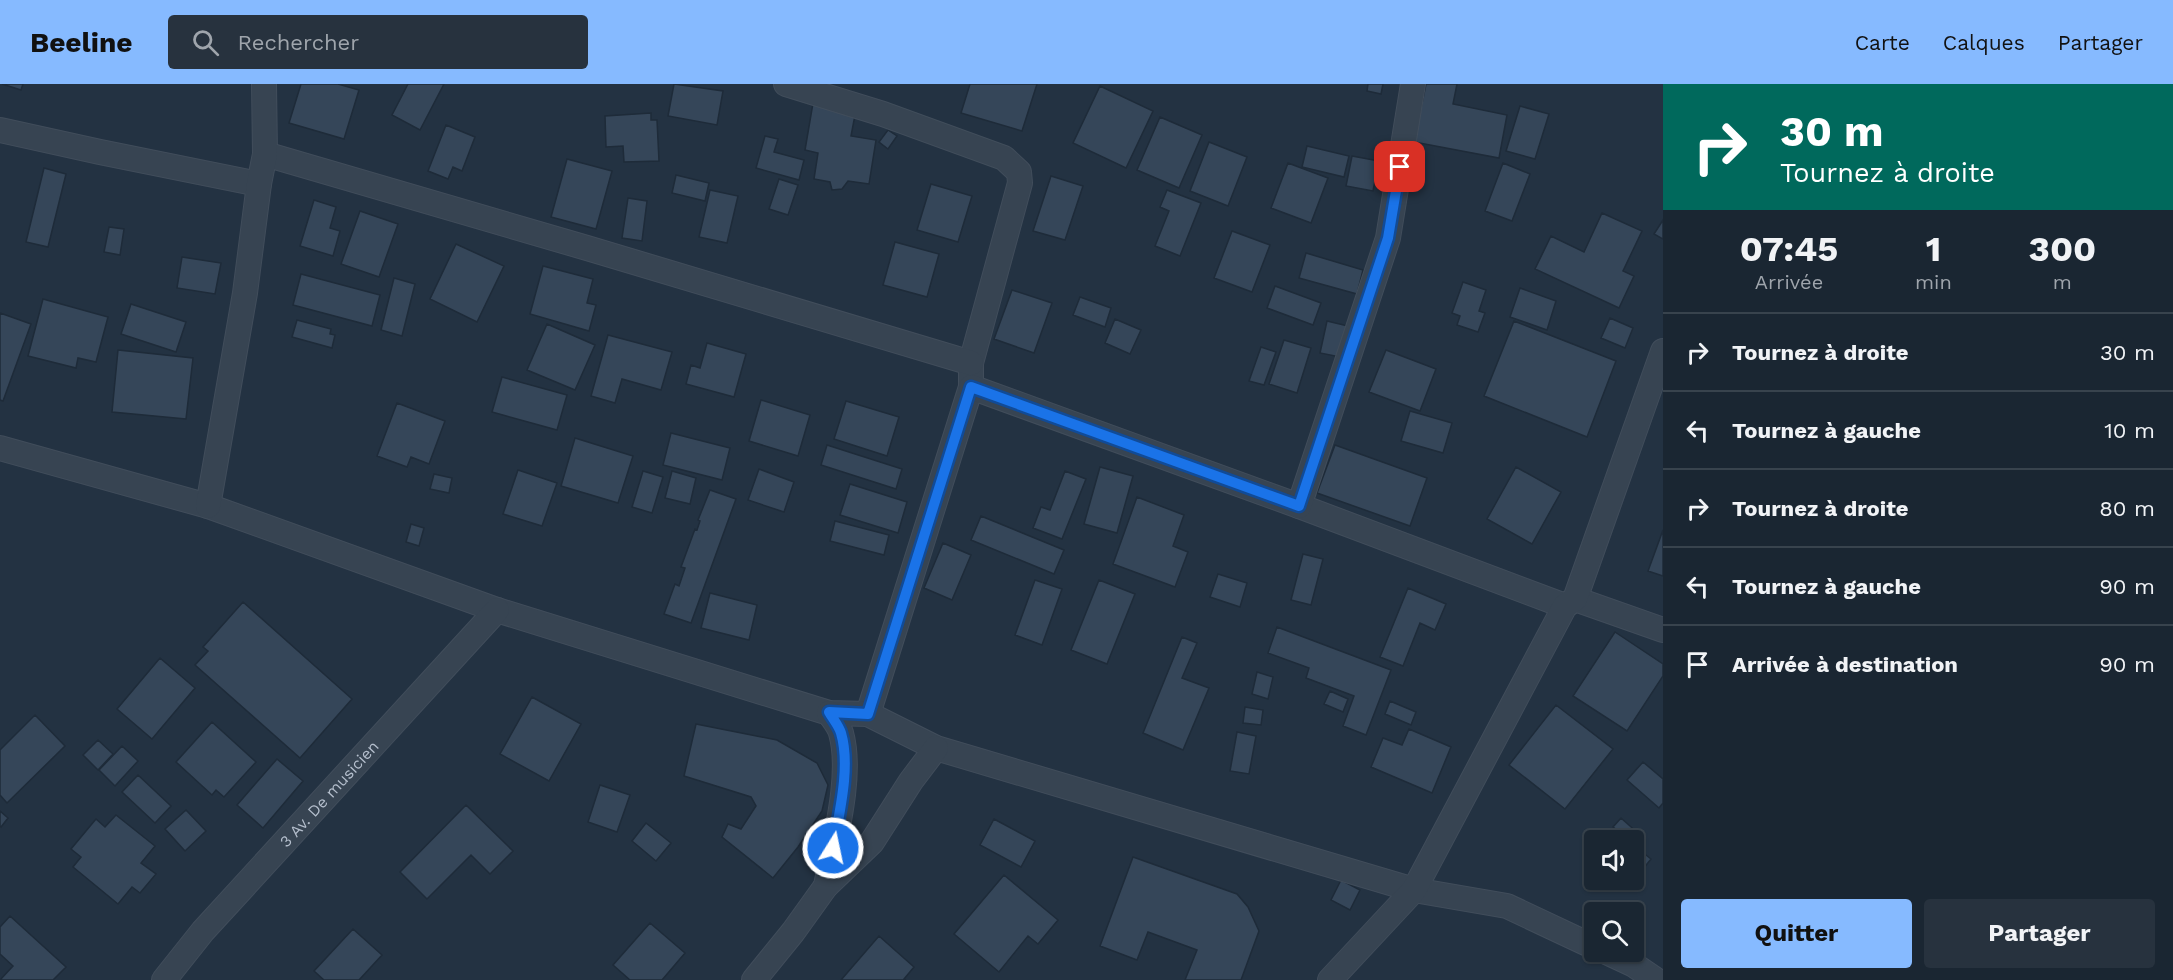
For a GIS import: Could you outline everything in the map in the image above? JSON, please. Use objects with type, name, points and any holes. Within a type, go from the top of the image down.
[{"type":"street","points":[[208,506],[245,293],[259,184],[266,154],[264,84]]},
{"type":"street","points":[[786,84],[883,114],[1004,158],[1019,172],[1020,183],[971,375],[868,714]]},
{"type":"street","points":[[1299,506],[1388,238],[1413,84]]},
{"type":"street","points":[[0,130],[259,184]]},
{"type":"street","points":[[266,154],[587,248],[971,375],[1299,506],[1570,603],[1663,630]]},
{"type":"street","points":[[1330,980],[1414,890],[1570,603],[1663,351]]},
{"type":"street","points":[[0,448],[208,506],[497,610],[829,712],[868,714],[936,748],[1414,890],[1507,906],[1584,942]]},
{"type":"street","name":"3 Av. De musicien","points":[[164,980],[202,931],[497,610]]},
{"type":"street","points":[[826,886],[843,791],[844,772],[841,732],[829,712]]},
{"type":"street","points":[[754,980],[826,886],[872,842],[911,781],[936,748]]},
{"type":"street","points":[[1628,962],[1656,980]]},
{"type":"building","points":[[2,84],[23,84],[21,90]]},
{"type":"building","points":[[301,84],[338,84],[359,90],[344,139],[289,123]]},
{"type":"building","points":[[408,84],[444,84],[420,130],[392,115]]},
{"type":"building","points":[[674,84],[723,91],[717,125],[668,116]]},
{"type":"building","points":[[970,84],[1037,84],[1022,131],[961,113]]},
{"type":"building","points":[[1368,84],[1383,84],[1381,94],[1367,91]]},
{"type":"building","points":[[1426,84],[1457,84],[1453,104],[1507,115],[1499,158],[1414,142]]},
{"type":"building","points":[[1100,86],[1153,111],[1126,168],[1073,143]]},
{"type":"building","points":[[813,103],[856,110],[851,136],[876,140],[869,184],[848,181],[842,189],[832,190],[830,182],[814,179],[818,153],[805,150]]},
{"type":"building","points":[[1520,106],[1549,114],[1535,159],[1506,151]]},
{"type":"building","points":[[651,113],[651,120],[657,120],[659,161],[624,162],[623,146],[606,147],[605,116]]},
{"type":"building","points":[[1160,117],[1202,135],[1179,188],[1137,170]]},
{"type":"building","points":[[446,125],[475,137],[462,171],[453,167],[448,179],[428,171]]},
{"type":"building","points":[[888,130],[897,136],[888,149],[879,142]]},
{"type":"building","points":[[765,136],[778,139],[774,152],[804,160],[799,180],[756,168]]},
{"type":"building","points":[[1209,142],[1247,157],[1228,206],[1190,191]]},
{"type":"building","points":[[1307,146],[1349,156],[1344,177],[1302,167]]},
{"type":"building","points":[[1352,156],[1379,161],[1373,191],[1346,186]]},
{"type":"building","points":[[567,159],[612,171],[596,229],[551,217]]},
{"type":"building","points":[[1288,163],[1328,178],[1311,223],[1271,208]]},
{"type":"building","points":[[1503,163],[1530,174],[1512,221],[1485,211]]},
{"type":"building","points":[[44,168],[66,174],[48,247],[26,242]]},
{"type":"building","points":[[676,175],[709,183],[705,201],[672,193]]},
{"type":"building","points":[[1051,176],[1083,186],[1065,240],[1033,231]]},
{"type":"building","points":[[779,179],[798,185],[788,215],[769,209]]},
{"type":"building","points":[[931,184],[972,196],[958,242],[917,230]]},
{"type":"building","points":[[710,190],[738,196],[727,243],[699,237]]},
{"type":"building","points":[[1167,190],[1201,203],[1180,256],[1155,246],[1169,211],[1160,207]]},
{"type":"building","points":[[628,198],[647,201],[642,241],[622,238]]},
{"type":"building","points":[[314,200],[336,207],[330,228],[340,231],[333,256],[300,246]]},
{"type":"building","points":[[360,211],[398,224],[379,277],[341,264]]},
{"type":"building","points":[[1602,213],[1642,231],[1623,271],[1634,276],[1619,308],[1535,269],[1551,236],[1584,252]]},
{"type":"building","points":[[1663,220],[1663,239],[1654,234]]},
{"type":"building","points":[[109,227],[124,229],[120,255],[104,252]]},
{"type":"building","points":[[1232,231],[1270,245],[1252,292],[1214,278]]},
{"type":"building","points":[[895,242],[939,254],[927,297],[883,285]]},
{"type":"building","points":[[456,244],[504,266],[477,322],[430,299]]},
{"type":"building","points":[[1306,253],[1363,270],[1357,294],[1299,278]]},
{"type":"building","points":[[182,257],[221,263],[215,294],[177,288]]},
{"type":"building","points":[[543,266],[593,279],[587,303],[596,305],[589,331],[530,314]]},
{"type":"building","points":[[301,274],[380,295],[372,326],[293,305]]},
{"type":"building","points":[[394,278],[415,284],[402,336],[381,330]]},
{"type":"building","points":[[1463,282],[1486,290],[1479,311],[1485,313],[1478,332],[1457,325],[1460,316],[1452,313]]},
{"type":"building","points":[[1275,286],[1321,303],[1313,325],[1267,308]]},
{"type":"building","points":[[1520,288],[1556,301],[1547,330],[1510,317]]},
{"type":"building","points":[[1012,290],[1052,303],[1034,353],[994,339]]},
{"type":"building","points":[[1080,297],[1111,308],[1105,327],[1073,315]]},
{"type":"building","points":[[43,299],[108,317],[96,362],[78,358],[76,368],[28,356]]},
{"type":"building","points":[[131,304],[186,322],[176,352],[121,334]]},
{"type":"building","points":[[0,313],[31,324],[3,401],[0,400]]},
{"type":"building","points":[[1610,318],[1633,328],[1625,348],[1601,338]]},
{"type":"building","points":[[1115,319],[1141,330],[1130,354],[1105,343]]},
{"type":"building","points":[[297,320],[331,329],[330,334],[335,335],[332,348],[292,337]]},
{"type":"building","points":[[1327,321],[1348,326],[1340,357],[1320,353]]},
{"type":"building","points":[[1514,321],[1616,361],[1587,437],[1484,396]]},
{"type":"building","points":[[547,324],[595,345],[575,390],[527,370]]},
{"type":"building","points":[[608,335],[672,352],[661,390],[622,379],[615,403],[591,396]]},
{"type":"building","points":[[1284,340],[1311,348],[1297,393],[1269,384]]},
{"type":"building","points":[[707,343],[746,354],[734,397],[686,384],[691,365],[700,368]]},
{"type":"building","points":[[1261,347],[1276,352],[1264,385],[1249,381]]},
{"type":"building","points":[[118,350],[193,358],[186,419],[112,412]]},
{"type":"building","points":[[1386,350],[1436,369],[1420,411],[1369,392]]},
{"type":"building","points":[[502,377],[567,395],[557,430],[492,412]]},
{"type":"building","points":[[761,400],[810,415],[798,456],[749,441]]},
{"type":"building","points":[[846,401],[899,417],[887,456],[834,439]]},
{"type":"building","points":[[397,403],[445,421],[429,464],[411,457],[407,467],[377,456]]},
{"type":"building","points":[[1410,411],[1452,423],[1443,453],[1401,441]]},
{"type":"building","points":[[671,433],[730,448],[722,480],[663,465]]},
{"type":"building","points":[[575,438],[633,456],[618,503],[561,486]]},
{"type":"building","points":[[827,445],[902,469],[896,489],[821,465]]},
{"type":"building","points":[[1335,445],[1427,478],[1410,526],[1317,493]]},
{"type":"building","points":[[1100,467],[1133,476],[1117,533],[1084,524]]},
{"type":"building","points":[[1516,467],[1561,492],[1532,544],[1487,519]]},
{"type":"building","points":[[759,469],[794,482],[784,512],[748,500]]},
{"type":"building","points":[[518,470],[557,483],[542,526],[503,514]]},
{"type":"building","points":[[643,471],[663,477],[652,513],[632,507]]},
{"type":"building","points":[[672,471],[696,478],[690,504],[665,498]]},
{"type":"building","points":[[1065,471],[1086,479],[1062,539],[1033,528],[1041,507],[1050,510]]},
{"type":"building","points":[[434,474],[452,478],[449,493],[430,489]]},
{"type":"building","points":[[850,484],[907,502],[898,533],[840,515]]},
{"type":"building","points":[[710,490],[736,499],[691,623],[664,614],[675,584],[679,586],[685,568],[681,567],[695,529],[697,530],[700,521],[698,520]]},
{"type":"building","points":[[1137,497],[1184,515],[1173,546],[1188,552],[1175,587],[1113,564]]},
{"type":"building","points":[[981,516],[1064,550],[1054,574],[971,540]]},
{"type":"building","points":[[835,521],[889,535],[884,555],[830,541]]},
{"type":"building","points":[[411,524],[424,528],[419,546],[406,542]]},
{"type":"building","points":[[1663,530],[1663,576],[1648,571]]},
{"type":"building","points":[[943,543],[971,555],[952,600],[924,588]]},
{"type":"building","points":[[1303,554],[1323,559],[1311,605],[1291,600]]},
{"type":"building","points":[[1218,574],[1247,583],[1240,607],[1210,597]]},
{"type":"building","points":[[1035,580],[1062,589],[1042,645],[1015,635]]},
{"type":"building","points":[[1099,580],[1135,594],[1107,664],[1071,650]]},
{"type":"building","points":[[1408,588],[1446,604],[1435,630],[1420,623],[1403,666],[1380,657]]},
{"type":"building","points":[[710,593],[757,605],[749,640],[701,628]]},
{"type":"building","points":[[243,602],[352,699],[300,758],[195,665],[208,651],[203,647]]},
{"type":"building","points":[[1277,627],[1391,670],[1366,735],[1343,726],[1354,696],[1306,678],[1309,668],[1268,653]]},
{"type":"building","points":[[1615,632],[1663,664],[1663,676],[1627,731],[1573,696]]},
{"type":"building","points":[[1182,637],[1197,643],[1182,678],[1209,688],[1183,750],[1143,733]]},
{"type":"building","points":[[160,658],[195,688],[152,739],[117,709]]},
{"type":"building","points":[[1257,672],[1273,677],[1268,699],[1252,694]]},
{"type":"building","points":[[1330,691],[1348,699],[1343,712],[1324,704]]},
{"type":"building","points":[[532,697],[581,724],[549,781],[500,754]]},
{"type":"building","points":[[1390,701],[1416,712],[1411,725],[1385,714]]},
{"type":"building","points":[[1556,705],[1613,749],[1565,809],[1509,765]]},
{"type":"building","points":[[1245,707],[1263,710],[1261,725],[1243,723]]},
{"type":"building","points":[[35,715],[65,746],[7,803],[0,795],[0,750]]},
{"type":"building","points":[[212,722],[256,762],[224,797],[216,790],[212,795],[176,762]]},
{"type":"building","points":[[696,724],[777,740],[817,763],[828,785],[822,811],[798,847],[773,878],[722,837],[728,824],[741,829],[756,806],[751,797],[684,776]]},
{"type":"building","points":[[1409,729],[1451,747],[1432,793],[1371,767],[1383,738],[1402,745]]},
{"type":"building","points":[[1237,732],[1256,736],[1249,774],[1230,771]]},
{"type":"building","points":[[98,740],[113,754],[98,770],[83,755]]},
{"type":"building","points":[[122,746],[138,761],[115,786],[99,770]]},
{"type":"building","points":[[277,759],[303,781],[263,828],[237,805]]},
{"type":"building","points":[[1643,762],[1663,779],[1663,803],[1659,808],[1627,780]]},
{"type":"building","points":[[138,775],[171,806],[155,823],[122,792]]},
{"type":"building","points":[[600,785],[630,795],[617,832],[588,822]]},
{"type":"building","points":[[466,805],[513,851],[490,874],[471,855],[427,899],[400,872]]},
{"type":"building","points":[[186,810],[206,831],[185,851],[165,829]]},
{"type":"building","points":[[0,811],[8,818],[1,827],[0,826]]},
{"type":"building","points":[[116,815],[155,846],[141,863],[156,874],[140,893],[132,887],[118,904],[73,867],[81,857],[71,849],[96,819],[105,827]]},
{"type":"building","points":[[1621,818],[1634,830],[1617,830],[1613,827]]},
{"type":"building","points":[[994,819],[1035,841],[1021,867],[980,845]]},
{"type":"building","points":[[646,823],[671,843],[656,861],[632,841]]},
{"type":"building","points":[[1644,853],[1651,859],[1644,868]]},
{"type":"building","points":[[1133,857],[1237,894],[1248,907],[1259,931],[1241,980],[1185,980],[1197,950],[1148,932],[1137,960],[1100,946]]},
{"type":"building","points":[[1004,875],[1058,920],[1038,944],[1028,936],[999,972],[954,934]]},
{"type":"building","points":[[1341,880],[1360,890],[1350,910],[1331,900]]},
{"type":"building","points":[[10,916],[66,967],[53,980],[0,980],[13,966],[0,954],[0,927]]},
{"type":"building","points":[[650,923],[685,953],[662,980],[630,980],[613,965]]},
{"type":"building","points":[[353,929],[382,955],[359,980],[324,980],[314,971]]},
{"type":"building","points":[[879,936],[914,967],[904,979],[906,980],[841,980]]},
{"type":"route","points":[[833,848],[843,791],[844,762],[841,732],[829,712],[868,714],[971,387],[1299,506],[1388,238],[1400,167]]}]
